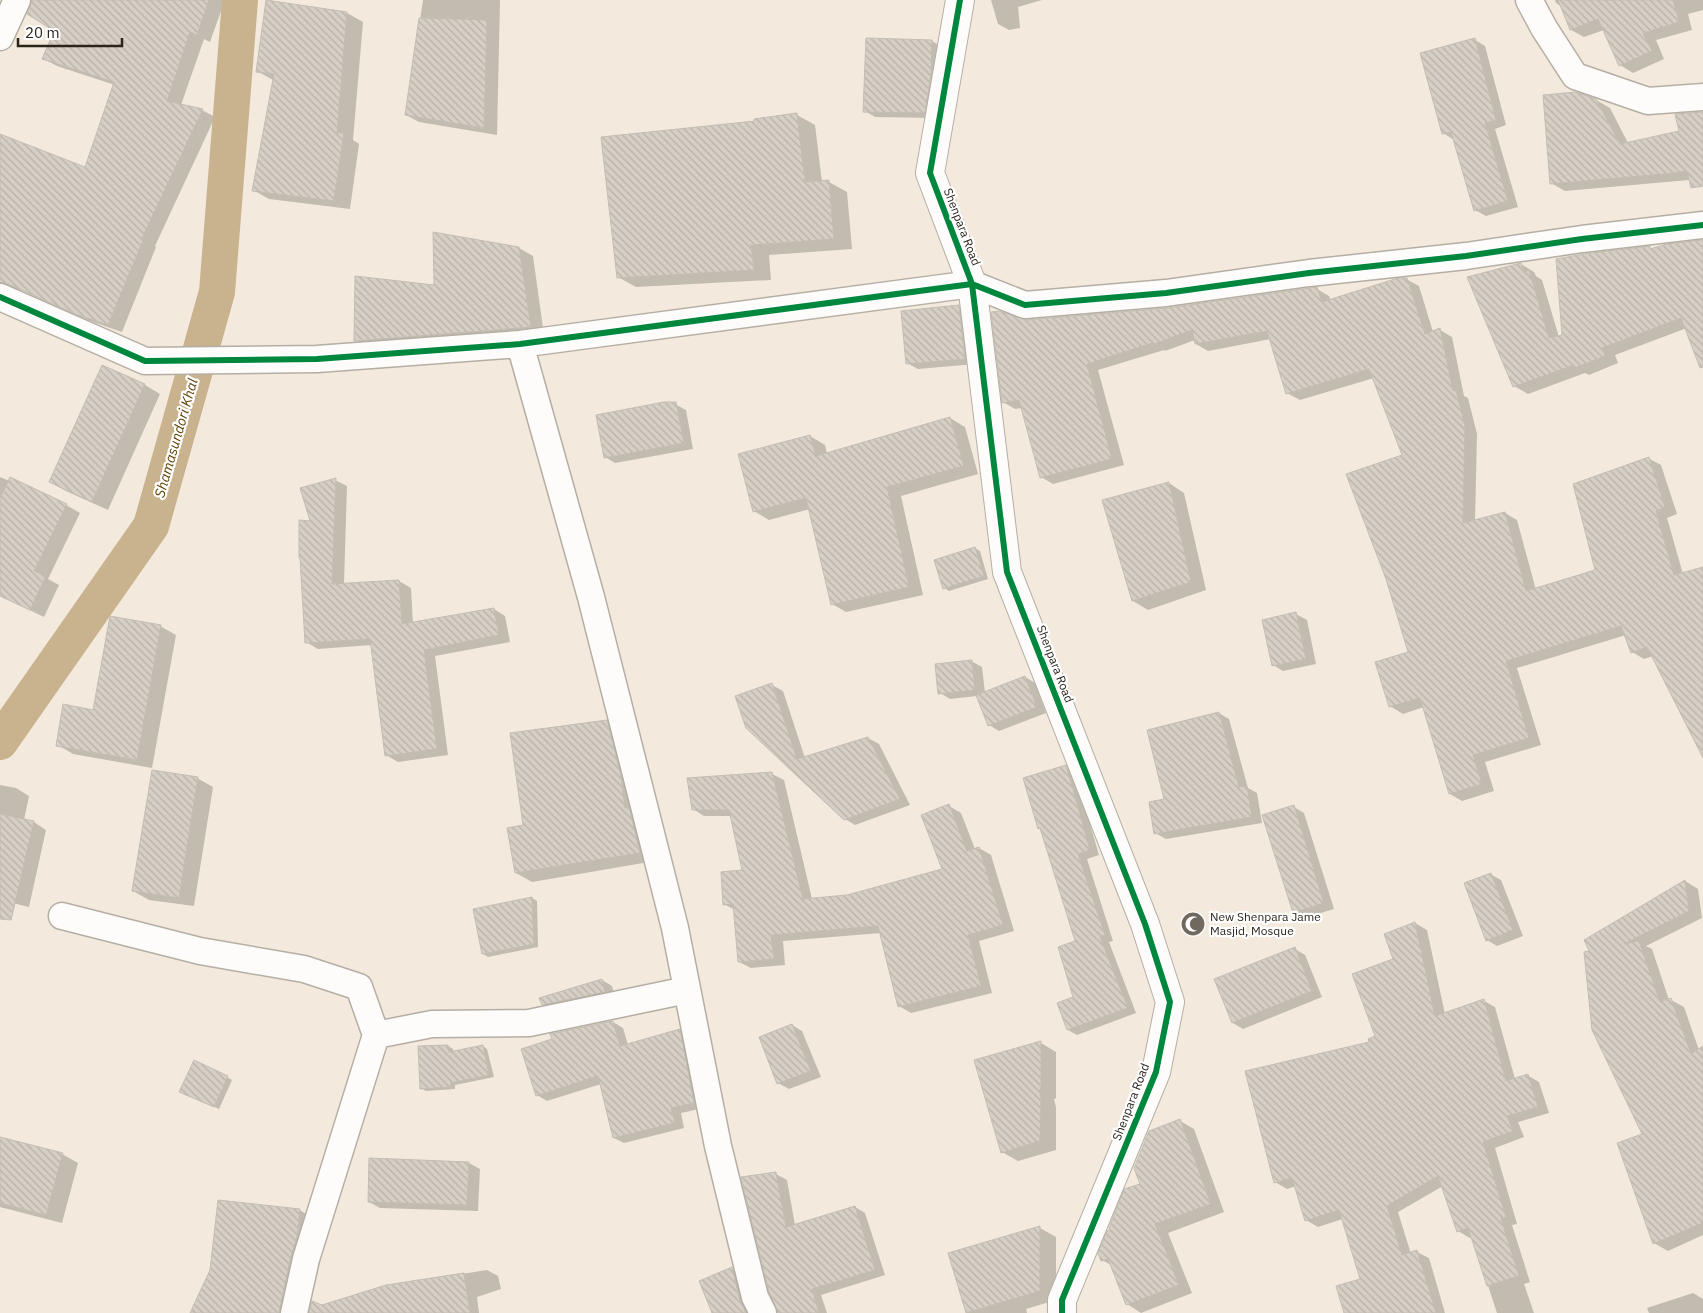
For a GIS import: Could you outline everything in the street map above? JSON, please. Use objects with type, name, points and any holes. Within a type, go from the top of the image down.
[{"type":"street","points":[[0,37],[17,0]]},
{"type":"street","name":"Shenpara Road","points":[[960,0],[930,173],[972,284],[1007,572],[1145,924],[1170,1002],[1156,1072],[1062,1300],[1062,1313]]},
{"type":"street","points":[[1529,0],[1544,28],[1575,76],[1648,102],[1703,97]]},
{"type":"street","points":[[0,297],[145,361],[317,359],[520,344],[972,284],[1025,305],[1166,293],[1309,273],[1466,256],[1582,239],[1703,226]]},
{"type":"street","points":[[520,344],[593,607],[675,928],[718,1146],[755,1297],[763,1313]]},
{"type":"street","points":[[62,916],[200,950],[304,969],[359,987],[376,1035],[306,1259],[294,1313]]},
{"type":"street","points":[[376,1035],[432,1024],[529,1023],[687,990]]},
{"type":"building","points":[[32,0],[209,0],[197,35],[190,32],[167,101],[203,109],[142,238],[144,238],[108,325],[75,314],[0,282],[0,134],[85,167],[114,82],[42,59],[54,31],[27,14]]},
{"type":"building","points":[[266,0],[347,12],[337,133],[344,133],[334,201],[252,191],[274,74],[256,72]]},
{"type":"building","points":[[1558,0],[1673,0],[1679,22],[1643,33],[1652,51],[1619,66],[1598,19],[1570,30]]},
{"type":"building","points":[[419,18],[487,20],[484,128],[405,115]]},
{"type":"building","points":[[866,38],[932,40],[931,74],[925,113],[863,112]]},
{"type":"building","points":[[1475,38],[1496,120],[1485,123],[1508,201],[1474,211],[1451,132],[1442,134],[1420,53]]},
{"type":"building","points":[[1576,92],[1596,99],[1620,144],[1679,131],[1675,114],[1703,112],[1703,186],[1691,188],[1687,171],[1550,184],[1543,95]]},
{"type":"building","points":[[797,113],[805,182],[829,180],[834,239],[751,245],[754,270],[617,278],[601,137],[755,121],[754,119]]},
{"type":"building","points":[[433,232],[519,247],[531,327],[354,341],[355,276],[434,285]]},
{"type":"building","points":[[1703,240],[1703,367],[1700,368],[1681,318],[1602,348],[1605,356],[1575,368],[1574,365],[1513,387],[1467,277],[1521,263],[1524,272],[1529,270],[1549,338],[1562,335],[1556,259],[1650,246],[1650,249],[1667,244]]},
{"type":"building","points":[[1398,278],[1407,278],[1425,334],[1440,328],[1453,391],[1456,390],[1465,426],[1463,523],[1505,512],[1526,591],[1595,570],[1573,484],[1649,457],[1665,507],[1656,511],[1674,575],[1703,567],[1703,758],[1647,647],[1631,653],[1621,626],[1506,661],[1529,738],[1473,755],[1482,784],[1449,794],[1420,698],[1389,707],[1375,662],[1408,652],[1386,579],[1346,474],[1402,455],[1369,369],[1286,394],[1267,331],[1195,344],[1192,330],[1152,345],[1152,343],[1087,364],[1112,459],[1040,478],[1019,400],[1002,403],[991,312],[999,311],[1026,320],[1167,308],[1317,287],[1322,302]]},
{"type":"building","points":[[959,305],[965,359],[906,364],[901,311]]},
{"type":"building","points":[[102,365],[145,384],[92,502],[49,482]]},
{"type":"building","points":[[664,402],[676,402],[684,443],[604,458],[596,415]]},
{"type":"building","points":[[950,417],[964,466],[887,487],[909,587],[831,605],[806,498],[753,512],[738,454],[810,435],[816,456]]},
{"type":"building","points":[[10,477],[67,504],[34,571],[46,576],[30,610],[0,596],[0,498]]},
{"type":"building","points":[[336,478],[332,584],[399,580],[402,624],[494,608],[499,635],[424,650],[437,749],[385,756],[370,639],[305,643],[299,558],[299,520],[310,521],[300,488]]},
{"type":"building","points":[[1169,482],[1191,582],[1132,601],[1102,500]]},
{"type":"building","points":[[975,547],[984,576],[943,589],[934,560]]},
{"type":"building","points":[[1296,612],[1306,659],[1272,666],[1262,620]]},
{"type":"building","points":[[110,616],[161,625],[137,760],[56,746],[63,704],[93,710]]},
{"type":"building","points":[[972,660],[975,690],[938,694],[935,664]]},
{"type":"building","points":[[1025,676],[1037,707],[988,726],[976,695]]},
{"type":"building","points":[[772,683],[797,759],[868,737],[900,799],[844,820],[746,728],[735,696]]},
{"type":"building","points":[[1219,712],[1239,787],[1247,786],[1252,817],[1154,834],[1149,802],[1164,799],[1147,730]]},
{"type":"building","points":[[607,720],[621,776],[625,808],[629,807],[640,853],[515,873],[507,828],[523,825],[510,733]]},
{"type":"building","points":[[1066,765],[1090,850],[1078,854],[1105,935],[1100,937],[1128,1008],[1067,1030],[1057,1003],[1073,997],[1058,947],[1075,941],[1023,778]]},
{"type":"building","points":[[152,770],[198,777],[179,898],[132,891]]},
{"type":"building","points":[[772,772],[803,899],[847,895],[942,869],[921,815],[949,804],[967,851],[979,847],[1003,925],[968,935],[981,986],[898,1007],[878,926],[771,935],[774,959],[738,962],[733,904],[723,905],[721,872],[742,870],[729,810],[692,810],[687,778]]},
{"type":"building","points":[[1294,805],[1324,903],[1293,913],[1262,815]]},
{"type":"building","points":[[0,814],[34,821],[11,920],[0,919]]},
{"type":"building","points":[[1491,873],[1513,930],[1486,941],[1464,883]]},
{"type":"building","points":[[1685,880],[1689,911],[1624,944],[1639,941],[1660,1002],[1671,998],[1691,1054],[1703,1046],[1703,1223],[1653,1244],[1617,1143],[1642,1134],[1592,1030],[1584,952],[1589,951],[1584,940]]},
{"type":"building","points":[[532,897],[534,944],[482,954],[473,909]]},
{"type":"building","points":[[1415,922],[1435,1016],[1484,999],[1506,1081],[1528,1074],[1538,1107],[1507,1116],[1513,1131],[1483,1142],[1506,1217],[1501,1219],[1519,1276],[1487,1286],[1468,1228],[1457,1232],[1438,1176],[1387,1206],[1402,1255],[1417,1250],[1436,1313],[1344,1313],[1336,1286],[1360,1279],[1339,1210],[1305,1221],[1292,1178],[1274,1183],[1245,1071],[1369,1042],[1368,1039],[1375,1036],[1352,974],[1393,959],[1384,934]]},
{"type":"building","points":[[1295,947],[1312,991],[1232,1023],[1214,979]]},
{"type":"building","points":[[602,979],[605,992],[542,1005],[539,998]]},
{"type":"building","points":[[613,1021],[620,1046],[680,1029],[694,1103],[671,1108],[675,1123],[613,1138],[598,1076],[536,1096],[521,1049],[552,1039],[550,1034]]},
{"type":"building","points":[[792,1024],[811,1071],[777,1084],[759,1037]]},
{"type":"building","points":[[1041,1041],[1041,1089],[1039,1090],[1041,1097],[1040,1141],[1001,1153],[974,1060]]},
{"type":"building","points":[[448,1045],[449,1052],[483,1045],[489,1075],[450,1083],[451,1087],[420,1089],[418,1046]]},
{"type":"building","points":[[194,1060],[228,1076],[214,1107],[179,1092]]},
{"type":"building","points":[[1180,1119],[1211,1204],[1155,1224],[1179,1285],[1126,1305],[1108,1259],[1101,1261],[1098,1253],[1107,1231],[1110,1230],[1109,1228],[1124,1189],[1140,1184],[1134,1168],[1149,1131]]},
{"type":"building","points":[[0,1137],[63,1153],[46,1215],[0,1203]]},
{"type":"building","points":[[369,1158],[469,1162],[467,1205],[368,1202]]},
{"type":"building","points":[[776,1172],[786,1227],[855,1206],[875,1270],[812,1289],[819,1313],[778,1313],[769,1292],[741,1177]]},
{"type":"building","points":[[218,1200],[300,1209],[297,1237],[279,1313],[190,1313],[210,1270]]},
{"type":"building","points":[[1040,1226],[1040,1291],[966,1313],[948,1253]]},
{"type":"building","points":[[732,1267],[740,1301],[746,1313],[712,1313],[699,1281]]},
{"type":"building","points":[[464,1273],[470,1313],[309,1313],[312,1301],[322,1305],[386,1285]]},
{"type":"waterway","name":"Shamasundori Khal","points":[[0,742],[151,526],[217,292],[240,0]]},
{"type":"cycle path","points":[[960,0],[930,173],[972,284],[1007,572],[1145,924],[1170,1002],[1156,1072],[1062,1300],[1062,1313]]},
{"type":"cycle path","points":[[0,297],[145,361],[317,359],[520,344],[972,284],[1025,305],[1166,293],[1309,273],[1466,256],[1582,239],[1703,225]]},
{"type":"place","name":"New Shenpara Jame Masjid, Mosque","points":[[1193,924]]}]
